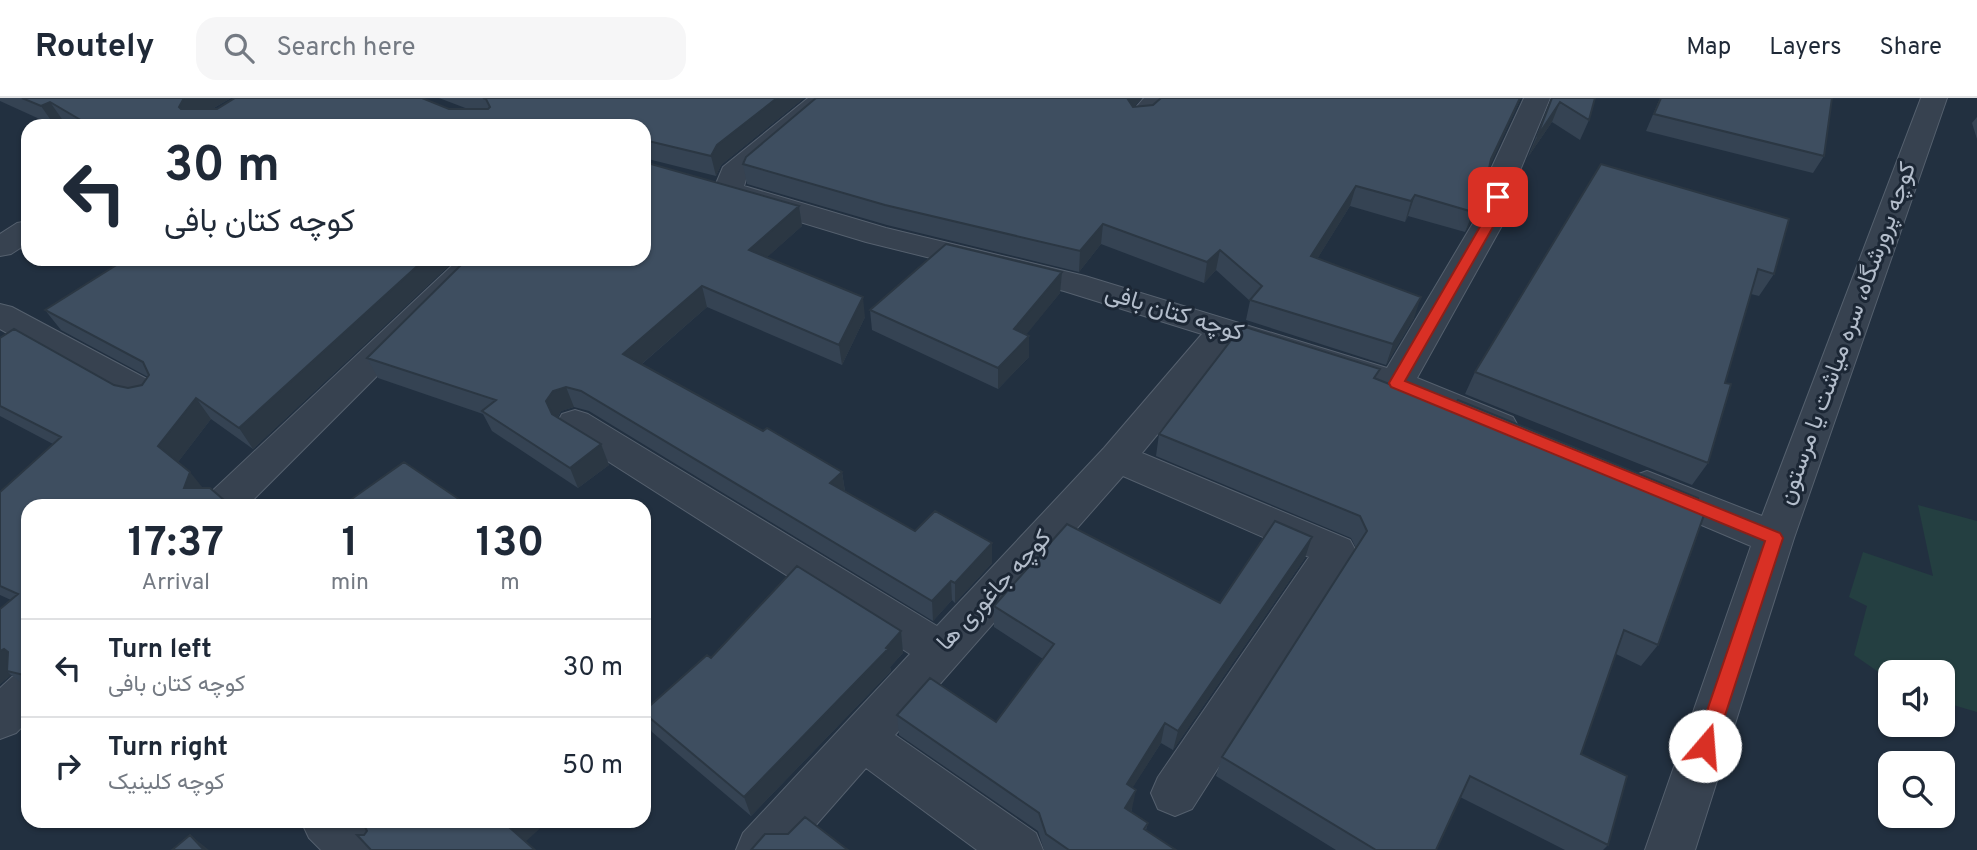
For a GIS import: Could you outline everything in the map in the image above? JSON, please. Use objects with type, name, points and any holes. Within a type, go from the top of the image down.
[{"type":"street","name":"کوچه کتان بافی","points":[[824,98],[716,188],[877,235],[1074,283],[1396,383],[1535,440]]},
{"type":"street","points":[[1141,118],[1159,98]]},
{"type":"street","points":[[1396,383],[1494,213],[1501,180],[1537,98]]},
{"type":"street","name":"کوچه پرورشگاه، سره میاشت یا مرستون","points":[[1670,850],[1774,538],[1934,98]]},
{"type":"street","points":[[0,247],[21,234]]},
{"type":"street","points":[[229,499],[471,266]]},
{"type":"street","points":[[0,315],[145,394]]},
{"type":"street","name":"کوچه جاغوری ها","points":[[761,850],[1117,458],[1225,330]]},
{"type":"street","points":[[575,423],[940,650]]},
{"type":"street","points":[[1117,458],[1336,551],[1175,793]]},
{"type":"street","points":[[1623,476],[1774,538]]},
{"type":"street","points":[[0,718],[21,698]]},
{"type":"street","points":[[862,738],[1018,850]]},
{"type":"street","points":[[333,828],[357,850]]},
{"type":"green space","points":[[1918,505],[1977,521],[1977,712],[1955,706],[1955,660],[1878,660],[1878,672],[1854,655],[1867,606],[1849,597],[1863,552],[1933,576]]},
{"type":"building","points":[[22,98],[184,98],[179,107],[181,109],[217,109],[235,98],[422,98],[449,109],[488,109],[490,107],[483,98],[777,98],[717,145],[711,156],[651,142],[651,119],[79,119],[50,102],[41,106]]},
{"type":"building","points":[[816,98],[1127,98],[1133,107],[1153,105],[1161,98],[1520,98],[1491,159],[1484,192],[1473,212],[1415,195],[1411,201],[1356,186],[1311,256],[1421,297],[1393,344],[1250,300],[1262,286],[1220,250],[1207,262],[1103,224],[1080,251],[885,205],[743,164],[746,157]]},
{"type":"building","points":[[1552,98],[1595,98],[1589,120],[1560,102],[1537,137]]},
{"type":"building","points":[[1661,98],[1832,98],[1824,156],[1654,114]]},
{"type":"building","points":[[651,164],[799,206],[749,250],[863,297],[839,345],[702,286],[623,354],[763,431],[767,428],[842,472],[830,483],[915,531],[935,511],[992,543],[955,583],[951,581],[932,601],[581,391],[566,387],[553,391],[546,401],[552,414],[601,444],[570,468],[482,411],[496,400],[367,358],[460,266],[651,266]]},
{"type":"building","points":[[1601,164],[1789,219],[1774,274],[1758,269],[1725,383],[1731,384],[1708,463],[1475,372]]},
{"type":"building","points":[[946,244],[1062,272],[1014,329],[1029,336],[998,368],[870,310]]},
{"type":"building","points":[[115,266],[417,266],[239,428],[196,398],[158,446],[190,472],[184,488],[210,488],[223,499],[21,499],[21,674],[7,671],[8,652],[4,649],[0,651],[0,609],[18,594],[0,586],[0,492],[61,437],[0,406],[0,338],[14,329],[114,385],[128,388],[142,385],[149,375],[143,362],[45,310]]},
{"type":"building","points":[[1242,326],[1380,369],[1374,378],[1452,409],[1458,400],[1698,498],[1695,508],[1705,512],[1658,645],[1624,630],[1581,754],[1627,776],[1608,845],[1470,776],[1436,850],[1376,850],[1222,757],[1367,531],[1360,516],[1159,434]]},
{"type":"building","points":[[404,462],[459,499],[352,499]]},
{"type":"building","points":[[1275,521],[1312,537],[1178,731],[1165,723],[1127,784],[1136,790],[1125,808],[1148,823],[1144,829],[1176,850],[1069,850],[1046,834],[1039,813],[897,715],[930,678],[996,722],[1054,644],[994,606],[1067,524],[1220,603]]},
{"type":"building","points":[[797,566],[901,631],[886,648],[888,649],[744,797],[651,719],[651,705],[707,655],[711,658]]},
{"type":"building","points":[[805,817],[848,850],[751,850],[765,834],[788,834]]},
{"type":"building","points":[[366,828],[510,828],[535,850],[371,850],[357,835],[364,835]]},
{"type":"building","points":[[190,835],[204,850],[172,850]]},
{"type":"route","points":[[1498,197],[1494,213],[1396,383],[1774,538],[1705,746]]}]
